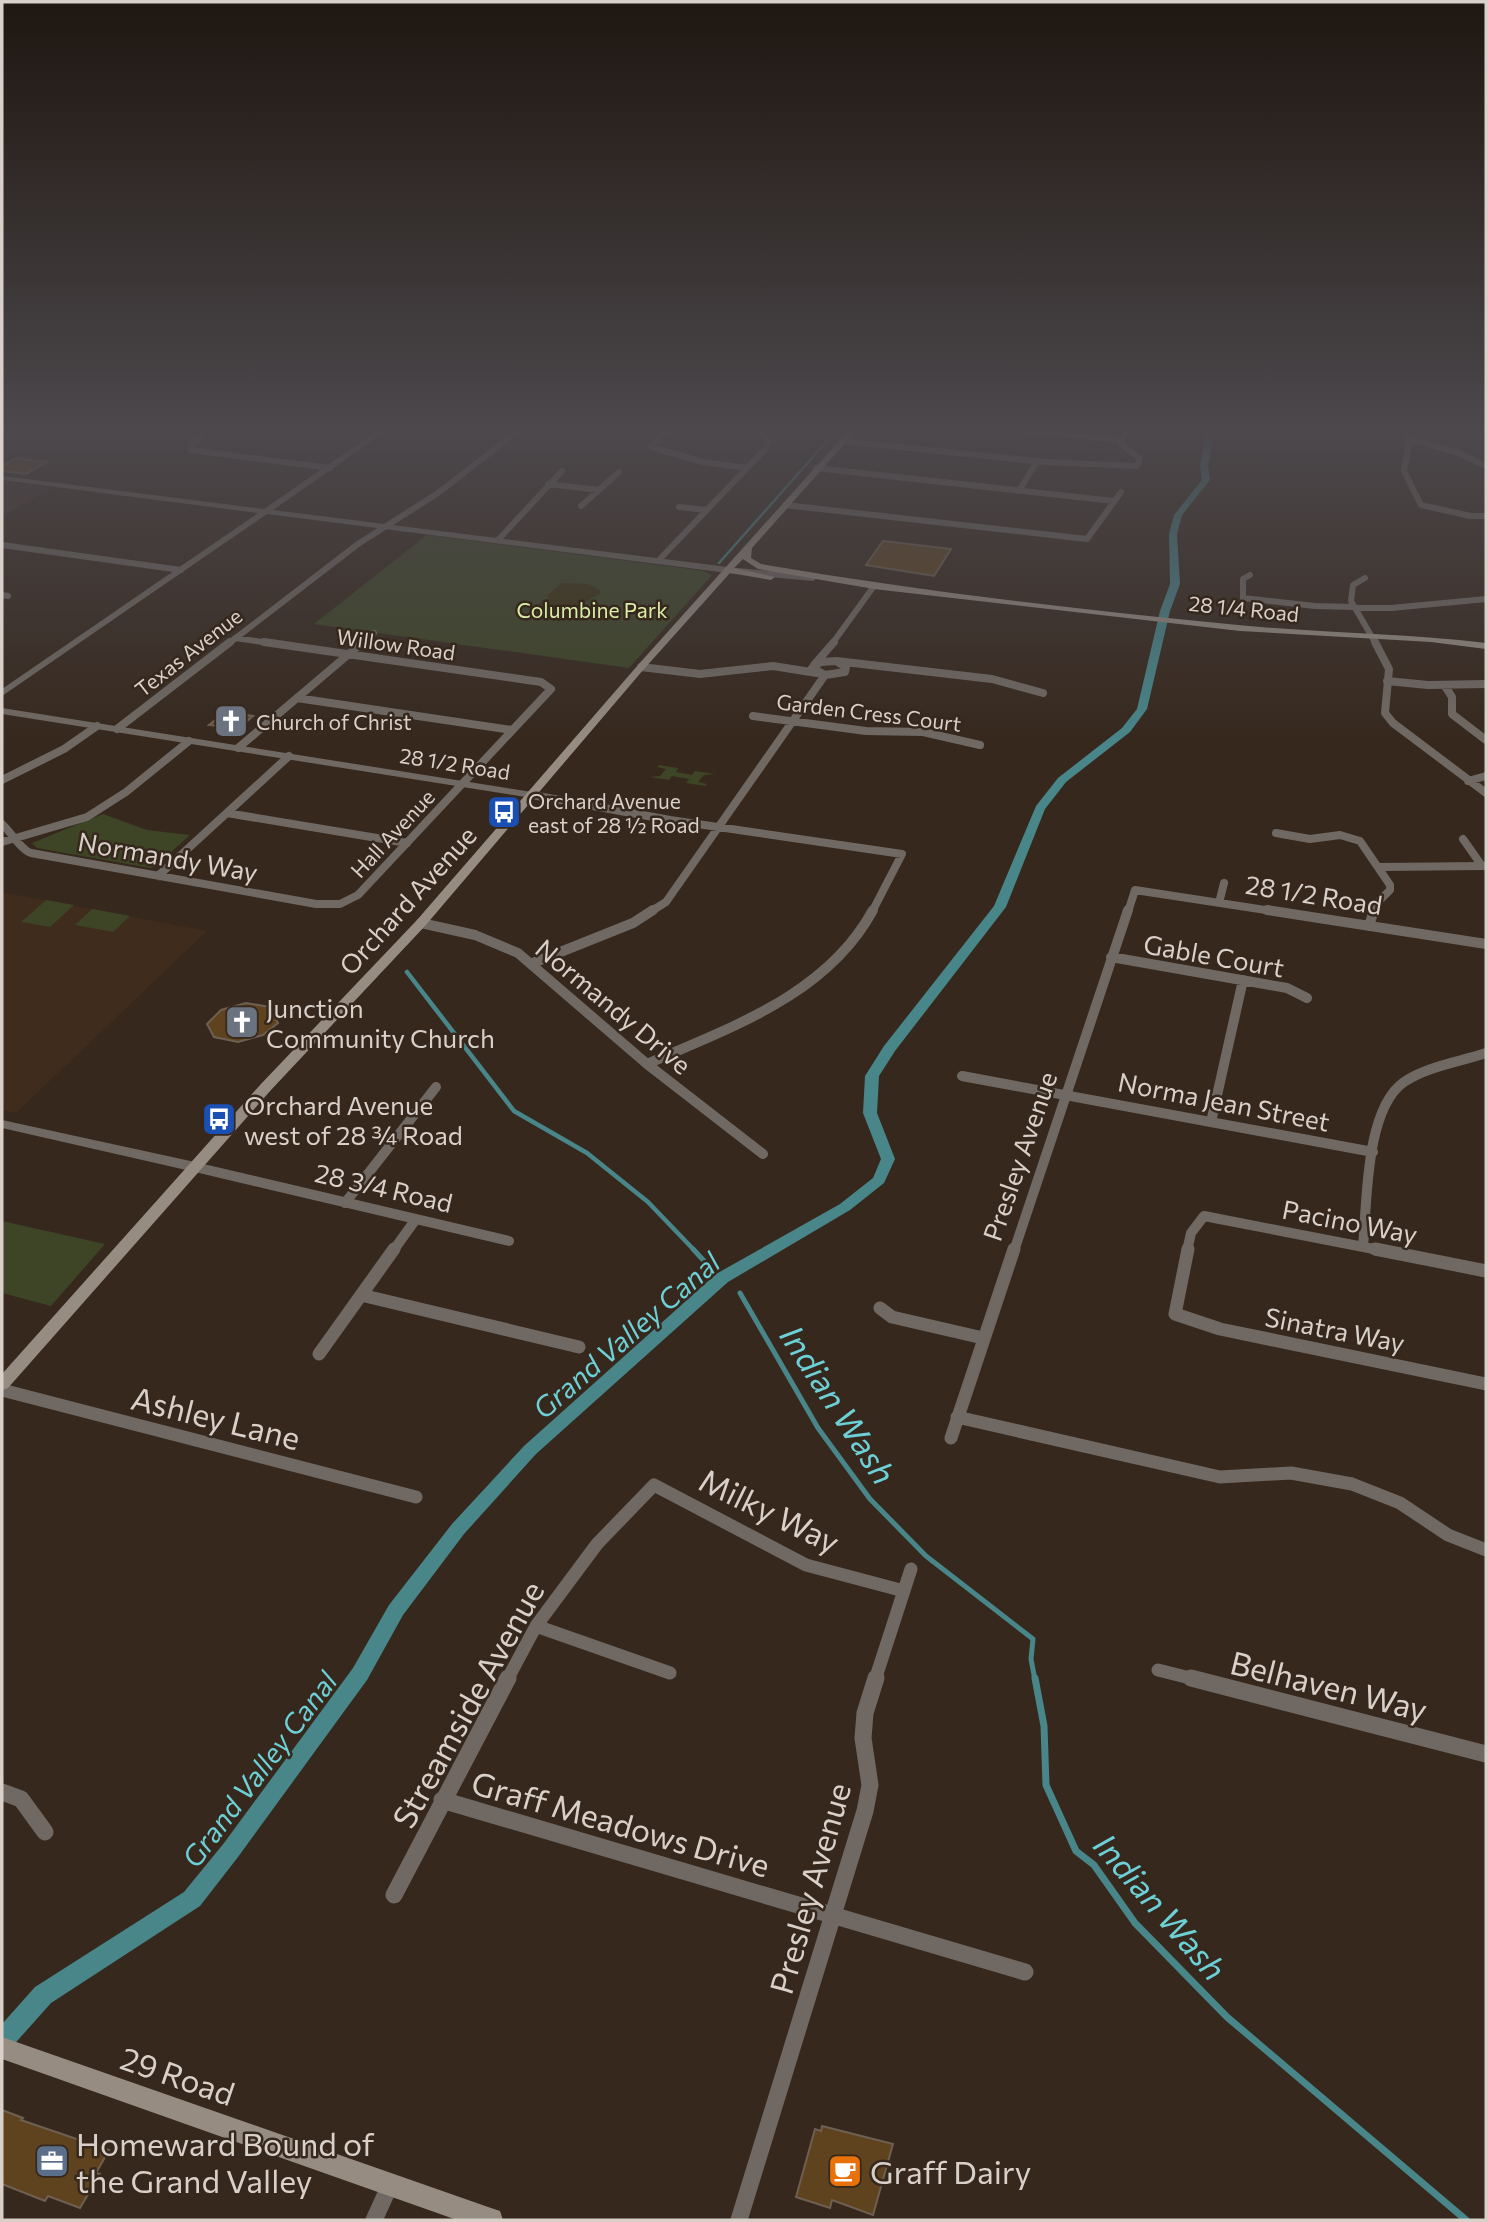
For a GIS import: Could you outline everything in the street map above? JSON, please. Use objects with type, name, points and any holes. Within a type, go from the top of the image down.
[{"type":"main road","name":"Orchard Avenue","points":[[2,1387],[324,1023],[421,923],[758,535]]},
{"type":"main road","points":[[748,546],[747,559],[758,566],[842,581]]},
{"type":"main road","name":"28 1/4 Road","points":[[728,570],[751,575],[1288,632],[1431,639],[1486,646]]},
{"type":"main road","name":"28 1/4 Road","points":[[842,581],[874,586]]},
{"type":"main road","name":"29 Road","points":[[11,2051],[491,2220]]},
{"type":"street","points":[[2,693],[233,535]]},
{"type":"street","name":"Texas Avenue","points":[[117,729],[372,535]]},
{"type":"street","name":"28 1/4 Road","points":[[454,535],[728,570],[842,581]]},
{"type":"street","points":[[498,540],[504,535]]},
{"type":"street","points":[[658,561],[683,535]]},
{"type":"street","points":[[1049,535],[1087,539],[1090,535]]},
{"type":"street","points":[[2,545],[181,570]]},
{"type":"street","points":[[2,553],[13,547]]},
{"type":"street","points":[[1251,575],[1241,583],[1243,598],[1315,606],[1399,608],[1486,599]]},
{"type":"street","points":[[1365,578],[1353,586],[1351,601],[1386,660],[1384,707],[1387,717],[1486,793]]},
{"type":"street","points":[[533,963],[633,923],[657,909],[675,892],[793,721],[825,654],[874,586]]},
{"type":"street","points":[[238,748],[374,633]]},
{"type":"street","name":"Willow Road","points":[[235,638],[541,682],[551,689]]},
{"type":"street","points":[[818,671],[836,662],[891,670],[938,670],[1001,678],[1043,693]]},
{"type":"street","points":[[641,667],[700,674],[773,666],[845,672],[846,667],[836,662]]},
{"type":"street","points":[[1387,681],[1445,686],[1486,684]]},
{"type":"street","points":[[1445,686],[1452,697],[1452,714],[1486,740]]},
{"type":"street","name":"Hall Avenue","points":[[340,904],[358,895],[551,689]]},
{"type":"street","points":[[297,698],[512,730]]},
{"type":"street","name":"28 1/2 Road","points":[[2,711],[532,795],[719,828],[765,832],[902,854],[861,931],[833,966],[766,1010],[647,1064]]},
{"type":"street","name":"Garden Cress Court","points":[[753,716],[866,731],[923,732],[980,745]]},
{"type":"street","points":[[2,780],[64,749],[97,726]]},
{"type":"street","points":[[2,842],[87,817],[126,792],[189,741]]},
{"type":"street","points":[[158,876],[289,756]]},
{"type":"street","points":[[1468,781],[1486,776]]},
{"type":"street","points":[[227,813],[407,843]]},
{"type":"street","name":"Normandy Way","points":[[2,824],[17,838],[25,851],[31,853],[316,904],[340,904]]},
{"type":"street","points":[[1276,833],[1310,839],[1329,835],[1351,837],[1366,847],[1390,890],[1377,903],[1368,926]]},
{"type":"street","points":[[1463,838],[1484,866]]},
{"type":"street","points":[[1378,867],[1484,866]]},
{"type":"street","points":[[1219,902],[1224,883]]},
{"type":"street","name":"28 1/2 Road","points":[[1135,890],[1486,944]]},
{"type":"street","name":"Presley Avenue","points":[[951,1438],[1135,890]]},
{"type":"street","name":"Normandy Drive","points":[[421,923],[490,940],[533,963],[647,1064],[762,1154]]},
{"type":"street","name":"Gable Court","points":[[1111,957],[1287,988],[1307,998]]},
{"type":"street","points":[[1212,1122],[1243,980]]},
{"type":"street","points":[[1363,1247],[1378,1117],[1389,1093],[1418,1074],[1484,1057]]},
{"type":"street","name":"Norma Jean Street","points":[[962,1076],[1373,1152]]},
{"type":"street","points":[[345,1203],[436,1087]]},
{"type":"street","name":"28 3/4 Road","points":[[2,1124],[509,1241]]},
{"type":"street","name":"Pacino Way","points":[[1175,1314],[1191,1233],[1204,1216],[1486,1271]]},
{"type":"street","points":[[319,1354],[416,1219]]},
{"type":"street","points":[[361,1295],[579,1347]]},
{"type":"street","points":[[880,1308],[892,1317],[984,1338]]},
{"type":"street","name":"Sinatra Way","points":[[1175,1314],[1220,1329],[1486,1384]]},
{"type":"street","name":"Ashley Lane","points":[[2,1387],[416,1497]]},
{"type":"street","points":[[957,1417],[1220,1476],[1291,1473],[1352,1484],[1400,1503],[1448,1535],[1486,1550]]},
{"type":"street","name":"Milky Way","points":[[654,1485],[806,1565],[904,1591]]},
{"type":"street","name":"Streamside Avenue","points":[[394,1895],[536,1626],[597,1544],[654,1485]]},
{"type":"street","name":"Presley Avenue","points":[[739,2220],[865,1811],[870,1785],[863,1738],[865,1713],[911,1569]]},
{"type":"street","points":[[536,1626],[670,1674]]},
{"type":"street","name":"Belhaven Way","points":[[1158,1670],[1486,1754]]},
{"type":"street","points":[[2,1792],[21,1799],[45,1832]]},
{"type":"street","name":"Graff Meadows Drive","points":[[443,1800],[1025,1972]]},
{"type":"street","points":[[374,2220],[390,2185]]},
{"type":"shaded area","points":[[2,892],[207,931],[16,1113],[2,1110]]},
{"type":"green space","name":"Columbine Park","points":[[427,535],[704,571],[712,575],[629,668],[314,624]]},
{"type":"green space","points":[[657,767],[678,768],[676,772],[692,775],[695,771],[715,774],[704,775],[698,782],[707,784],[705,786],[686,783],[689,779],[672,776],[669,780],[650,777],[660,776],[666,769]]},
{"type":"green space","points":[[103,814],[147,830],[190,835],[156,866],[150,868],[37,848],[32,843]]},
{"type":"green space","points":[[46,900],[74,905],[50,927],[21,922]]},
{"type":"green space","points":[[92,909],[130,916],[113,932],[75,925]]},
{"type":"green space","points":[[2,1221],[105,1244],[51,1306],[2,1293]]},
{"type":"sand","points":[[561,583],[589,584],[600,590],[600,594],[583,603],[581,613],[568,619],[548,620],[528,614],[543,600],[549,599],[547,596]]},
{"type":"building","points":[[883,541],[951,549],[934,576],[866,565]]},
{"type":"building","name":"Church of Christ","points":[[225,712],[253,716],[239,728],[209,725]]},
{"type":"building","name":"Junction Community Church","points":[[246,1003],[270,1007],[278,1023],[263,1035],[238,1042],[214,1037],[207,1024],[221,1010]]},
{"type":"building","name":"Homeward Bound of the Grand Valley","points":[[2,2110],[23,2118],[21,2120],[109,2150],[96,2173],[100,2174],[80,2208],[48,2196],[45,2201],[2,2184]]},
{"type":"building","name":"Graff Dairy","points":[[822,2126],[893,2144],[873,2215],[832,2200],[830,2208],[796,2197],[815,2129],[821,2131]]},
{"type":"waterway","name":"Indian Wash","points":[[719,563],[744,535]]},
{"type":"waterway","name":"Grand Valley Canal","points":[[2,2041],[43,1995],[192,1899],[360,1674],[396,1610],[458,1529],[530,1450],[722,1278],[845,1207],[879,1180],[888,1159],[870,1113],[872,1076],[889,1049],[1000,907],[1040,808],[1062,780],[1126,730],[1142,709],[1165,611],[1175,584],[1173,535]]},
{"type":"waterway","name":"Indian Wash","points":[[407,972],[514,1111],[587,1153],[648,1202],[695,1251]]},
{"type":"waterway","name":"Indian Wash","points":[[693,1249],[706,1263]]},
{"type":"waterway","name":"Indian Wash","points":[[740,1293],[818,1428],[870,1499],[926,1556],[1033,1639],[1031,1659],[1035,1680]]},
{"type":"waterway","name":"Indian Wash","points":[[1035,1678],[1044,1726],[1046,1785],[1076,1851],[1094,1865],[1135,1923],[1227,2017],[1466,2220]]},
{"type":"place","name":"Church of Christ","points":[[231,721]]},
{"type":"place","name":"Orchard Avenue east of 28 ½ Road","points":[[504,812]]},
{"type":"place","name":"Junction Community Church","points":[[242,1022]]},
{"type":"place","name":"Orchard Avenue west of 28 ¾ Road","points":[[219,1119]]},
{"type":"place","name":"Homeward Bound of the Grand Valley","points":[[52,2161]]},
{"type":"place","name":"Graff Dairy","points":[[845,2171]]}]
